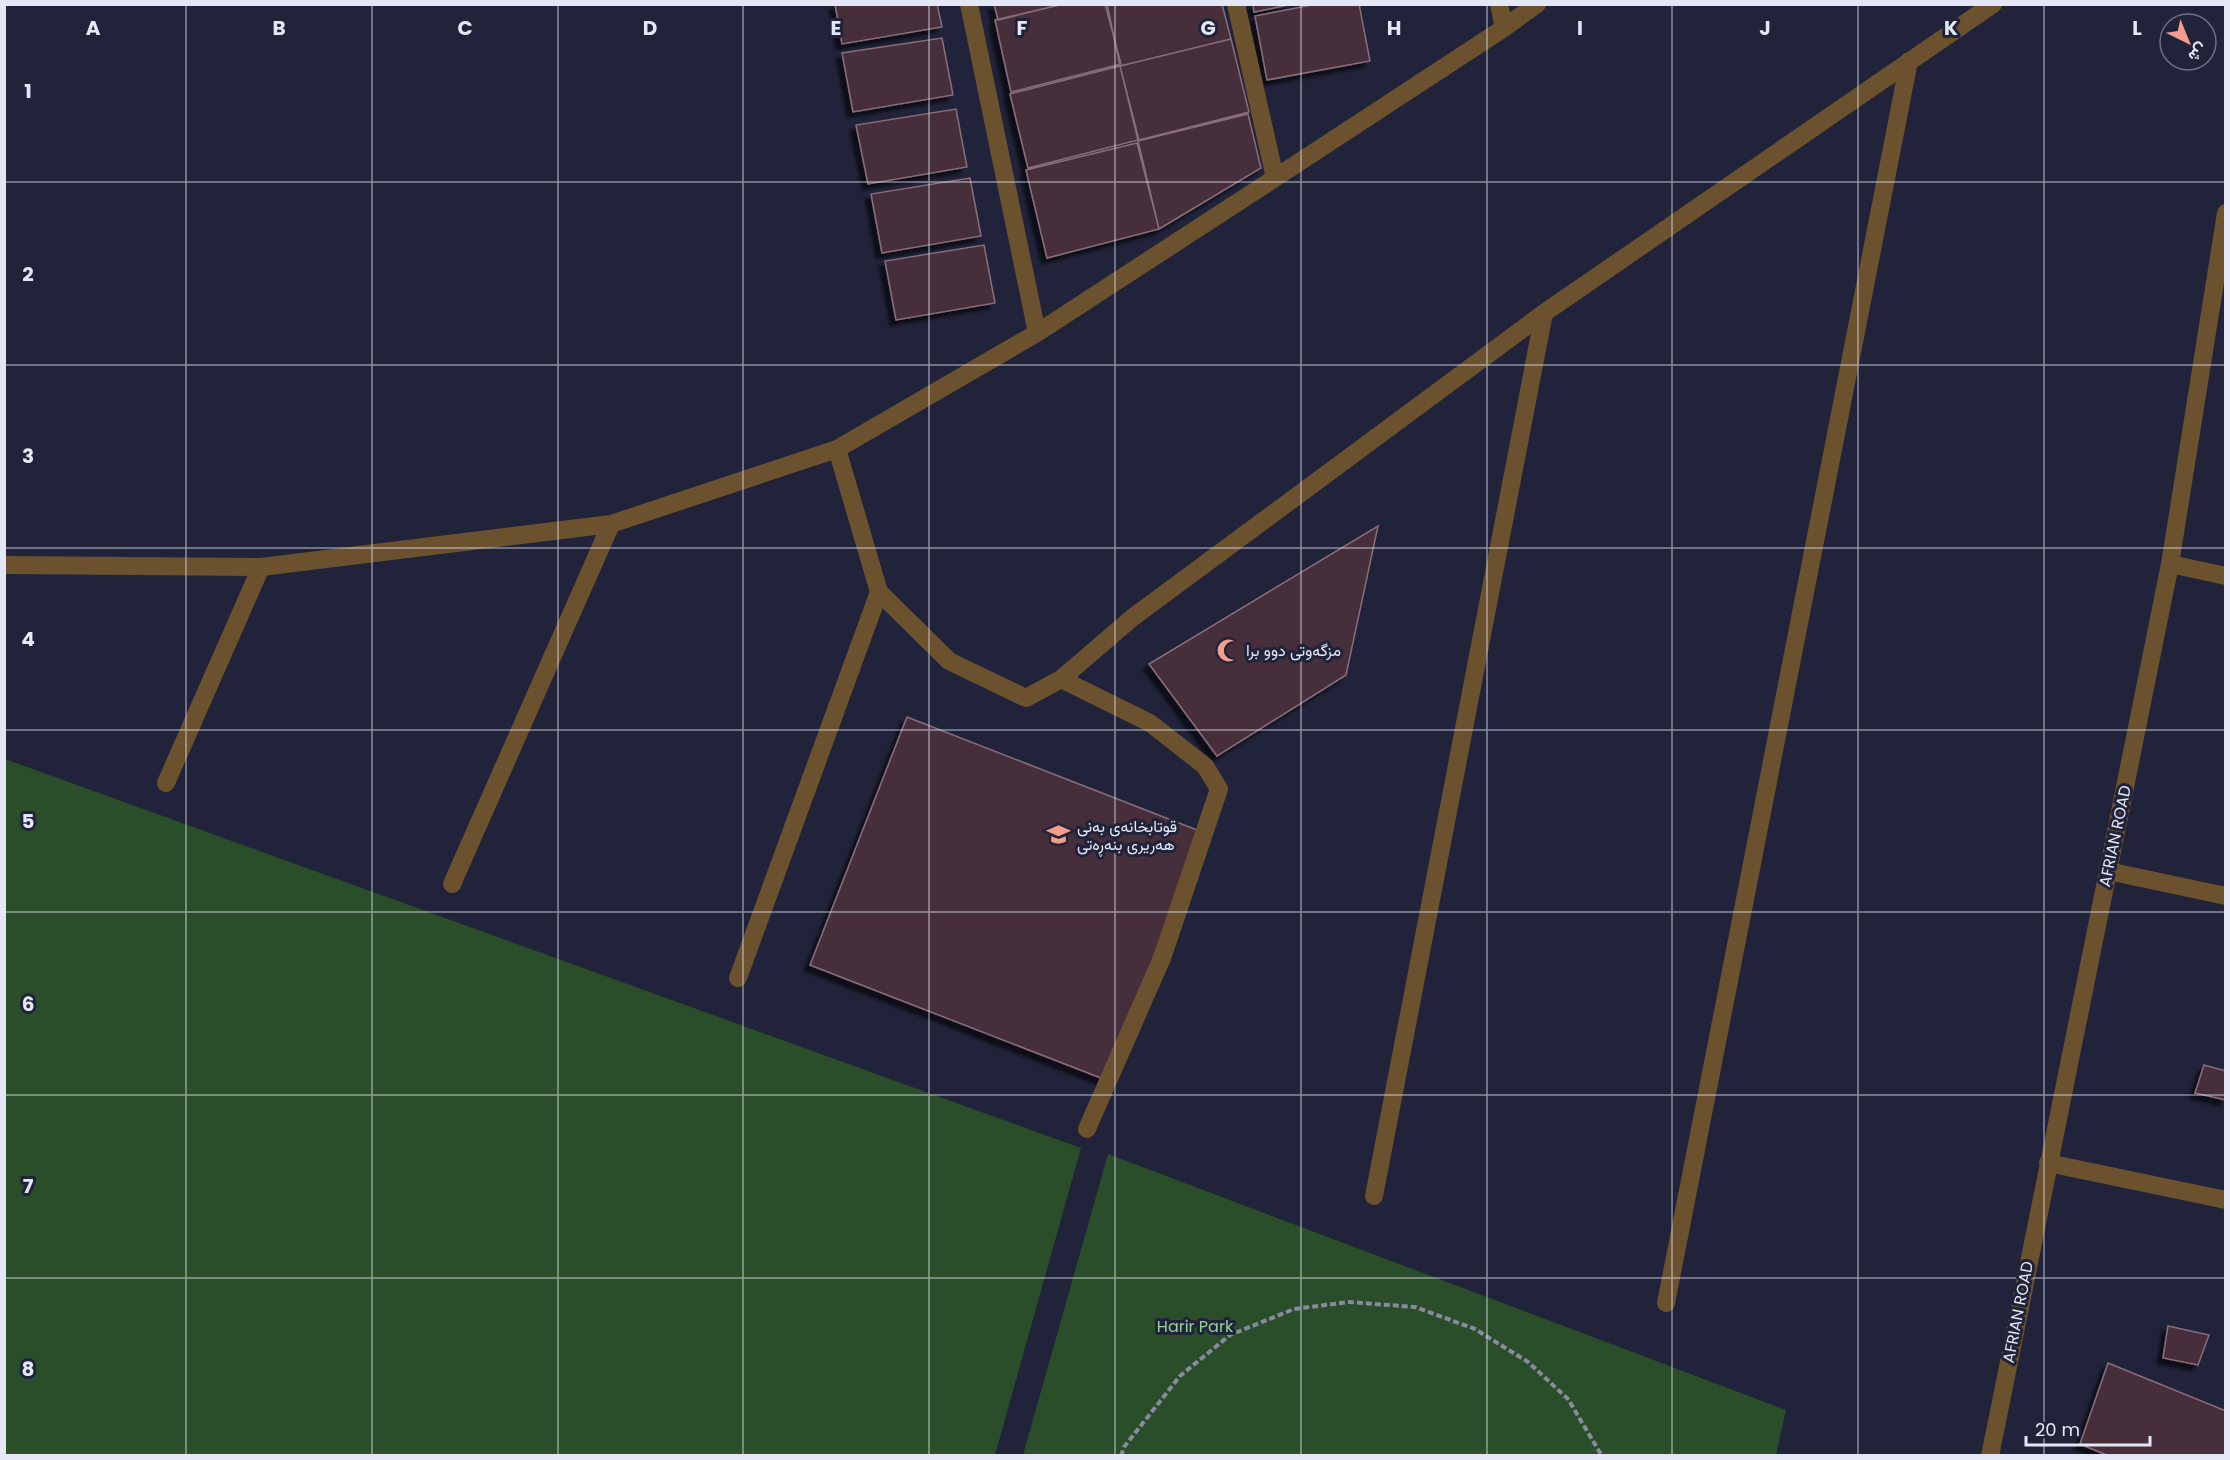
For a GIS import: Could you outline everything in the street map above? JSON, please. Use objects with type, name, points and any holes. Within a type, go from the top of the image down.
[{"type":"street","points":[[969,4],[1037,333]]},
{"type":"street","points":[[1236,4],[1275,178]]},
{"type":"street","points":[[1499,4],[1504,28]]},
{"type":"street","points":[[4,565],[261,567],[611,524],[837,449],[1037,333],[1504,28],[1537,4]]},
{"type":"street","points":[[837,449],[879,592],[949,661],[1026,698],[1061,680],[1132,618],[1544,313],[1993,4]]},
{"type":"street","points":[[1666,1303],[1909,61]]},
{"type":"street","name":"AFRIAN ROAD","points":[[1990,1455],[2170,564],[2221,271],[2226,213]]},
{"type":"street","points":[[1374,1196],[1544,313]]},
{"type":"street","points":[[452,884],[611,524]]},
{"type":"street","points":[[2170,564],[2226,576]]},
{"type":"street","points":[[166,783],[261,567]]},
{"type":"street","points":[[738,978],[879,592]]},
{"type":"street","points":[[1061,680],[1150,723],[1205,766],[1218,789],[1162,958],[1087,1129]]},
{"type":"street","points":[[2108,871],[2226,896]]},
{"type":"street","points":[[2048,1163],[2226,1200]]},
{"type":"path","points":[[1121,1455],[1124,1446],[1180,1377],[1230,1335],[1294,1309],[1349,1302],[1415,1307],[1475,1329],[1528,1362],[1568,1399],[1602,1455]]},
{"type":"green space","points":[[5,759],[1081,1148],[995,1455],[5,1455]]},
{"type":"green space","name":"Harir Park","points":[[1108,1154],[1786,1410],[1776,1455],[1023,1455]]},
{"type":"building","points":[[835,4],[937,4],[942,27],[842,44]]},
{"type":"building","points":[[994,4],[1063,4],[998,20]]},
{"type":"building","points":[[1064,4],[1105,4],[1121,64],[1011,92],[995,20]]},
{"type":"building","points":[[1107,4],[1222,4],[1231,39],[1120,66]]},
{"type":"building","points":[[1253,4],[1294,4],[1254,12]]},
{"type":"building","points":[[1317,4],[1359,4],[1370,61],[1267,80],[1255,16]]},
{"type":"building","points":[[942,38],[953,95],[853,112],[842,53]]},
{"type":"building","points":[[1231,39],[1249,112],[1139,140],[1120,66]]},
{"type":"building","points":[[1120,66],[1138,140],[1028,168],[1010,94]]},
{"type":"building","points":[[956,109],[967,167],[868,184],[856,125]]},
{"type":"building","points":[[1248,114],[1261,168],[1159,229],[1138,141]]},
{"type":"building","points":[[1137,143],[1159,229],[1047,258],[1026,170]]},
{"type":"building","points":[[970,178],[981,236],[882,253],[871,194]]},
{"type":"building","points":[[984,245],[995,303],[896,320],[885,261]]},
{"type":"building","points":[[1378,526],[1346,675],[1217,756],[1149,664]]},
{"type":"building","points":[[907,717],[1202,832],[1106,1080],[810,965]]},
{"type":"building","points":[[2204,1065],[2226,1071],[2226,1100],[2195,1093]]},
{"type":"building","points":[[2168,1326],[2209,1335],[2198,1365],[2163,1358]]},
{"type":"building","points":[[2108,1363],[2226,1411],[2226,1456],[2109,1456],[2080,1444]]},
{"type":"place","name":"مزگەوتی دوو برا","points":[[1228,650]]},
{"type":"place","name":"قوتابخانەی بەنی هەریری بنەڕەتی","points":[[1059,835]]}]
